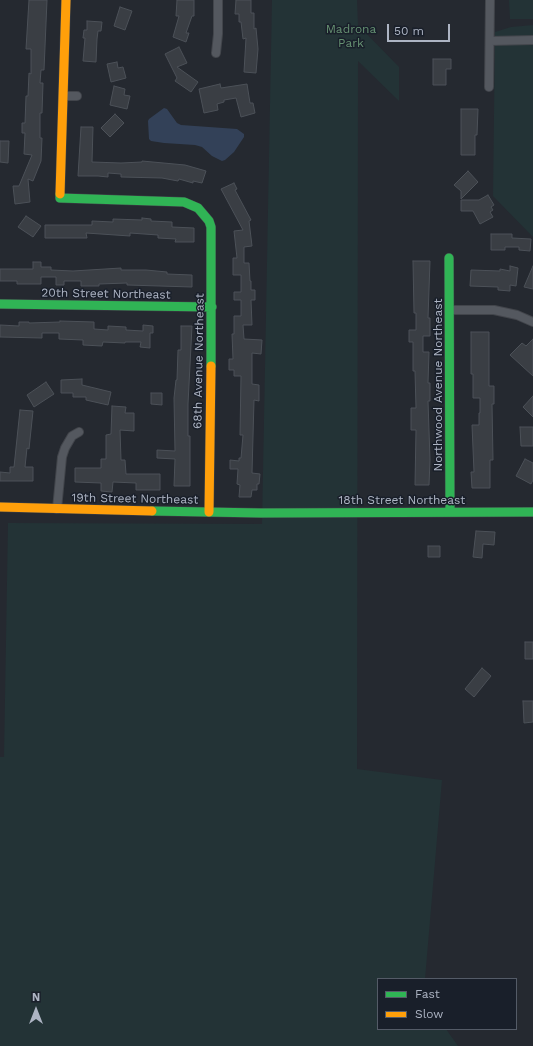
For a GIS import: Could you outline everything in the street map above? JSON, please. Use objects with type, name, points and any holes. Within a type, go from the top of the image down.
[{"type":"street","points":[[66,0],[63,96],[77,96]]},
{"type":"street","points":[[216,53],[218,34],[218,0]]},
{"type":"street","points":[[489,87],[490,0]]},
{"type":"street","points":[[490,41],[533,40]]},
{"type":"street","name":"68th Avenue Northeast","points":[[63,96],[60,198],[184,202],[198,208],[209,221],[212,234],[209,512]]},
{"type":"street","name":"Northwood Avenue Northeast","points":[[449,258],[450,512]]},
{"type":"street","name":"20th Street Northeast","points":[[0,304],[212,307]]},
{"type":"street","points":[[449,310],[494,310],[517,315],[533,322]]},
{"type":"street","points":[[57,509],[62,457],[72,436],[79,432]]},
{"type":"street","name":"19th Street Northeast","points":[[0,507],[270,513]]},
{"type":"street","name":"18th Street Northeast","points":[[270,513],[533,512]]},
{"type":"green space","name":"Madrona Park","points":[[272,0],[357,0],[358,25],[399,67],[399,101],[358,61],[357,769],[442,780],[425,978],[377,978],[377,1030],[447,1030],[458,1046],[0,1046],[0,757],[4,757],[8,523],[262,524]]},
{"type":"green space","points":[[509,0],[533,0],[533,19],[510,19]]},
{"type":"green space","points":[[533,25],[533,237],[493,196],[495,32],[511,27]]},
{"type":"water","points":[[164,108],[167,109],[177,123],[181,125],[237,129],[244,134],[244,137],[234,152],[222,161],[212,156],[202,147],[195,145],[151,141],[149,139],[148,121]]},
{"type":"building","points":[[29,0],[47,0],[44,70],[41,70],[40,83],[43,83],[42,113],[40,113],[40,138],[42,138],[41,161],[33,181],[28,179],[30,202],[15,204],[13,186],[19,186],[32,155],[24,154],[25,133],[22,133],[22,123],[25,123],[29,73],[31,74],[31,49],[26,49]]},
{"type":"building","points":[[177,0],[194,0],[194,16],[192,16],[186,33],[189,33],[186,42],[173,37],[179,16],[176,16]]},
{"type":"building","points":[[236,0],[251,0],[251,13],[254,13],[254,29],[256,28],[258,49],[256,73],[244,72],[246,38],[243,39],[241,22],[239,22],[239,14],[235,14]]},
{"type":"building","points":[[120,7],[132,11],[125,30],[114,26]]},
{"type":"building","points":[[87,21],[102,22],[101,31],[98,31],[96,62],[83,61],[85,38],[83,38],[84,30],[87,30]]},
{"type":"building","points":[[179,47],[187,63],[177,67],[198,82],[191,92],[175,81],[177,78],[165,54]]},
{"type":"building","points":[[433,59],[451,59],[451,69],[446,69],[446,85],[433,85]]},
{"type":"building","points":[[117,62],[118,68],[123,67],[126,78],[111,82],[107,64]]},
{"type":"building","points":[[220,84],[221,88],[247,84],[250,103],[253,103],[255,113],[241,117],[236,98],[224,100],[224,102],[217,104],[218,110],[204,113],[199,89]]},
{"type":"building","points":[[114,86],[125,89],[124,95],[130,96],[127,109],[110,105]]},
{"type":"building","points":[[461,109],[478,109],[477,135],[475,135],[475,155],[461,155]]},
{"type":"building","points":[[115,114],[124,123],[110,137],[101,128]]},
{"type":"building","points":[[81,127],[93,127],[92,162],[121,163],[142,161],[185,165],[206,171],[202,183],[193,181],[193,183],[179,179],[178,181],[162,178],[121,177],[121,174],[108,173],[108,177],[78,176]]},
{"type":"building","points":[[0,141],[9,141],[8,163],[0,162]]},
{"type":"building","points":[[468,171],[478,182],[461,199],[461,191],[454,185]]},
{"type":"building","points":[[234,183],[237,189],[235,190],[251,220],[249,221],[252,246],[244,247],[244,263],[249,263],[251,290],[255,290],[255,300],[251,300],[252,325],[243,325],[244,339],[262,340],[261,354],[252,353],[252,384],[259,385],[259,401],[254,400],[252,473],[260,474],[257,490],[252,490],[251,497],[239,497],[240,485],[237,484],[238,469],[230,469],[230,460],[239,461],[239,458],[241,458],[243,435],[240,435],[241,376],[234,376],[234,370],[229,370],[229,359],[233,359],[232,334],[234,334],[234,316],[241,316],[241,300],[234,300],[234,292],[241,292],[241,275],[233,275],[233,258],[237,258],[234,231],[243,230],[221,189]]},
{"type":"building","points":[[488,195],[494,205],[491,207],[493,210],[490,212],[493,217],[480,224],[473,211],[461,211],[461,200],[479,200]]},
{"type":"building","points":[[26,216],[41,226],[33,237],[18,227]]},
{"type":"building","points":[[142,218],[151,219],[151,221],[172,222],[172,227],[194,228],[194,242],[175,242],[176,239],[158,238],[158,235],[130,233],[130,236],[86,233],[87,238],[45,238],[45,225],[92,225],[92,221],[113,222],[113,219],[142,220]]},
{"type":"building","points":[[491,234],[512,234],[512,238],[531,239],[530,251],[519,250],[519,247],[505,247],[505,250],[491,250]]},
{"type":"building","points":[[413,261],[430,261],[428,318],[430,318],[430,336],[423,336],[423,352],[429,352],[429,485],[415,485],[416,430],[411,430],[411,408],[416,408],[415,371],[413,371],[413,342],[409,342],[409,330],[416,330],[416,313],[414,313]]},
{"type":"building","points":[[33,262],[41,262],[41,267],[51,267],[51,270],[73,271],[121,268],[121,270],[146,270],[167,272],[167,274],[192,275],[192,287],[127,285],[127,283],[81,286],[81,281],[64,281],[64,285],[56,285],[56,277],[41,277],[41,284],[17,284],[17,281],[0,281],[0,269],[33,269]]},
{"type":"building","points":[[510,266],[518,268],[516,286],[510,285],[510,291],[498,290],[498,287],[470,286],[471,270],[500,271],[500,269],[510,271]]},
{"type":"building","points":[[533,266],[533,289],[524,287]]},
{"type":"building","points":[[60,321],[94,322],[94,329],[108,330],[108,326],[126,327],[126,330],[143,331],[143,325],[153,326],[153,333],[150,333],[150,348],[140,347],[141,342],[103,342],[102,346],[83,345],[83,340],[59,339],[59,333],[42,333],[42,338],[0,337],[0,325],[19,326],[19,322],[29,323]]},
{"type":"building","points":[[181,326],[192,326],[188,404],[188,436],[190,436],[190,486],[174,486],[175,459],[157,458],[157,450],[175,451],[174,398],[177,380],[178,350],[181,350]]},
{"type":"building","points":[[471,332],[489,332],[489,386],[494,386],[494,404],[492,404],[493,460],[490,460],[490,488],[472,488],[471,472],[474,472],[472,425],[479,425],[480,398],[473,398],[473,374],[471,374]]},
{"type":"building","points":[[533,339],[533,376],[510,355],[522,343],[526,346]]},
{"type":"building","points":[[82,379],[82,385],[111,392],[108,405],[86,400],[86,397],[73,397],[73,393],[61,393],[61,380]]},
{"type":"building","points":[[46,382],[54,394],[34,407],[27,395]]},
{"type":"building","points":[[151,393],[162,393],[162,405],[151,404]]},
{"type":"building","points":[[533,396],[533,417],[523,407]]},
{"type":"building","points":[[112,406],[126,407],[125,413],[134,413],[134,431],[120,430],[121,460],[125,460],[126,474],[160,474],[160,490],[136,490],[136,483],[113,482],[112,492],[101,491],[101,483],[75,482],[75,468],[101,468],[101,459],[106,459],[106,435],[111,434]]},
{"type":"building","points":[[20,410],[33,411],[29,449],[27,448],[25,467],[33,467],[33,481],[0,481],[0,472],[10,473],[10,467],[14,467]]},
{"type":"building","points":[[520,427],[533,427],[533,446],[521,446]]},
{"type":"building","points":[[525,459],[533,463],[533,480],[531,484],[516,476]]},
{"type":"building","points":[[476,531],[495,532],[494,545],[483,544],[482,558],[473,557]]},
{"type":"building","points":[[428,546],[440,546],[440,557],[428,557]]},
{"type":"building","points":[[525,642],[533,642],[533,659],[525,659]]},
{"type":"building","points":[[482,668],[491,676],[474,697],[465,689]]},
{"type":"building","points":[[523,701],[533,701],[533,722],[524,723]]},
{"type":"traffic: fast","points":[[60,194],[60,198],[184,202],[198,208],[209,221],[211,227],[211,366]]},
{"type":"traffic: fast","points":[[449,258],[450,512]]},
{"type":"traffic: fast","points":[[0,304],[212,307]]},
{"type":"traffic: fast","points":[[152,511],[261,513],[533,512]]},
{"type":"traffic: slow","points":[[60,194],[66,0]]},
{"type":"traffic: slow","points":[[209,512],[211,366]]},
{"type":"traffic: slow","points":[[0,507],[152,511]]}]
